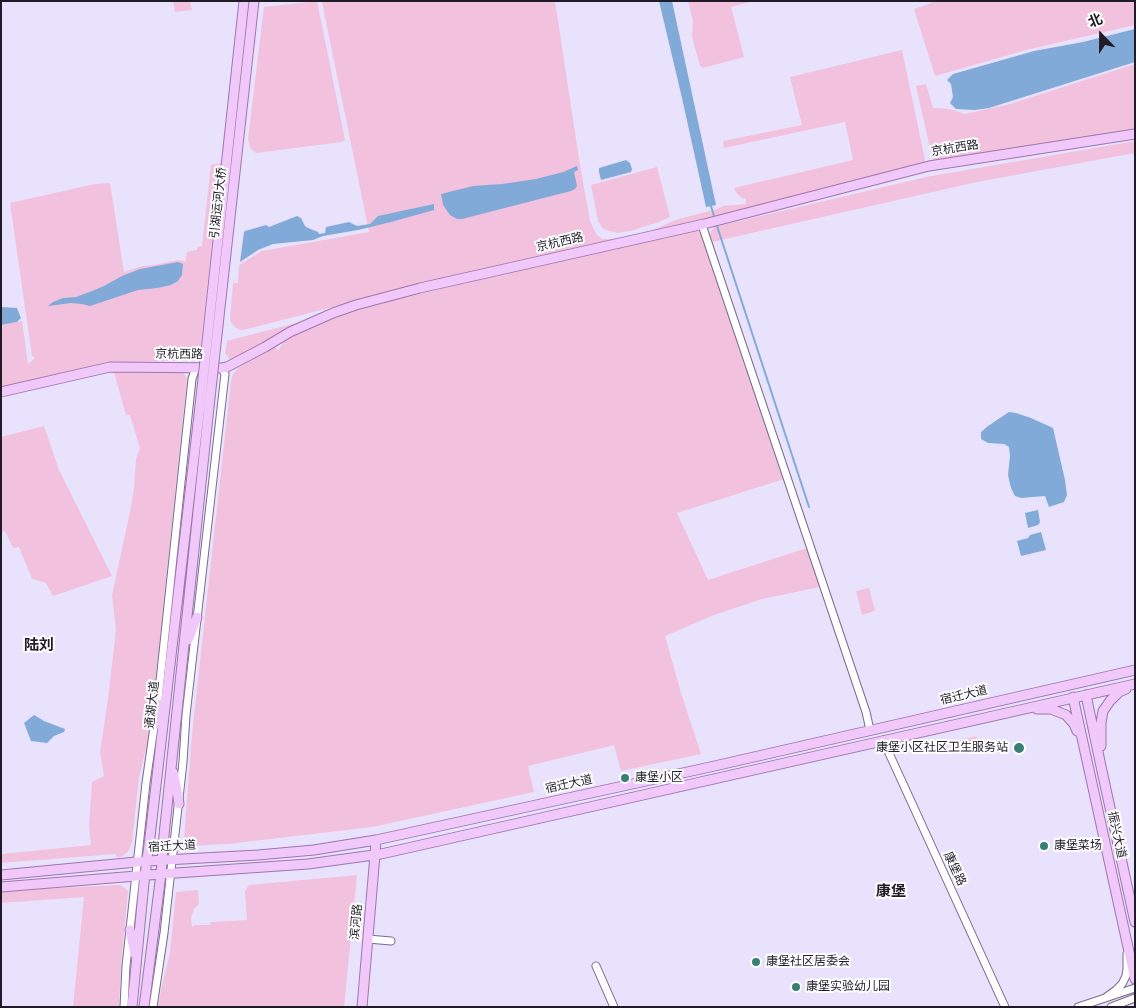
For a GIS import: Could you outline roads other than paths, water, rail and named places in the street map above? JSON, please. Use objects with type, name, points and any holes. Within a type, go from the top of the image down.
[{"type":"main road","name":"引湖运河大桥","points":[[204,407],[244,1]]},
{"type":"main road","name":"引湖运河大桥","points":[[204,407],[254,1]]},
{"type":"main road","name":"京杭西路","points":[[1,392],[110,367],[222,368],[235,364],[305,324],[356,305],[436,284],[702,224],[929,166],[1135,134]]},
{"type":"main road","name":"通湖大道","points":[[144,1007],[161,874],[183,652],[204,407]]},
{"type":"main road","name":"通湖大道","points":[[132,1007],[140,922],[140,875],[153,813],[204,407]]},
{"type":"main road","points":[[183,652],[197,617]]},
{"type":"main road","name":"宿迁大道","points":[[1,875],[142,861],[314,850],[376,840],[710,767],[1135,670]]},
{"type":"main road","name":"宿迁大道","points":[[1,887],[140,875],[308,864],[375,855],[1007,712],[1135,685]]},
{"type":"main road","points":[[1102,771],[1101,723],[1103,711],[1119,692],[1135,685]]},
{"type":"main road","points":[[155,724],[167,690]]},
{"type":"main road","name":"振兴大道","points":[[1086,695],[1135,922]]},
{"type":"main road","name":"振兴大道","points":[[1073,698],[1135,979]]},
{"type":"main road","points":[[1007,712],[1051,709],[1066,715],[1078,732],[1089,771]]},
{"type":"main road","points":[[171,766],[177,790],[178,804]]},
{"type":"main road","points":[[153,813],[157,817],[163,817],[166,814]]},
{"type":"main road","name":"滨河路","points":[[362,1007],[376,840]]},
{"type":"main road","points":[[140,922],[144,916],[149,915],[153,918],[154,926]]},
{"type":"main road","points":[[130,930],[136,963]]},
{"type":"street","points":[[702,224],[866,712],[870,730]]},
{"type":"street","points":[[142,861],[146,783],[155,724],[191,389],[196,367]]},
{"type":"street","points":[[153,1007],[164,933],[183,762],[186,715],[224,374],[222,368]]},
{"type":"street","name":"康堡路","points":[[883,740],[1005,1007]]},
{"type":"street","points":[[124,1007],[130,930],[140,875]]},
{"type":"street","points":[[1105,998],[1122,984],[1126,976],[1126,939]]},
{"type":"street","points":[[368,940],[391,941]]},
{"type":"street","points":[[596,966],[614,1007]]},
{"type":"street","points":[[1078,1007],[1135,988]]},
{"type":"street","points":[[1111,1007],[1135,998]]},
{"type":"water","points":[[659,1],[672,1],[716,205],[706,207]]},
{"type":"water","points":[[1135,29],[1135,62],[989,108],[975,110],[956,109],[950,103],[953,97],[951,84],[947,80],[953,74],[1034,51],[1083,42]]},
{"type":"water","points":[[626,160],[630,163],[631,172],[601,180],[599,168]]},
{"type":"water","points":[[577,166],[578,170],[574,172],[577,186],[571,191],[462,219],[457,219],[450,215],[443,205],[441,194],[473,186],[536,179]]},
{"type":"water","points":[[434,204],[434,210],[391,222],[323,236],[313,240],[273,244],[258,250],[240,262],[245,231],[266,225],[269,227],[297,216],[301,218],[305,226],[319,234],[325,233],[326,227],[349,222],[357,226],[370,224],[378,216]]},
{"type":"water","points":[[178,262],[183,264],[182,275],[178,281],[171,285],[138,290],[90,306],[71,303],[48,306],[63,298],[76,297],[92,291],[140,269]]},
{"type":"water","points":[[1,307],[17,308],[21,318],[17,322],[1,325]]},
{"type":"water","points":[[1009,412],[1031,418],[1053,428],[1065,480],[1067,495],[1064,502],[1049,507],[1045,496],[1021,498],[1015,496],[1008,475],[1009,447],[1004,444],[988,443],[981,439],[981,432]]},
{"type":"water","points":[[1038,510],[1040,522],[1038,525],[1028,528],[1025,513]]},
{"type":"water","points":[[1041,532],[1046,550],[1021,556],[1017,541]]},
{"type":"water","points":[[34,715],[65,729],[64,732],[54,736],[47,743],[31,741],[24,723]]},
{"type":"waterway","points":[[711,206],[714,216]]},
{"type":"waterway","points":[[717,226],[809,507]]},
{"type":"place","name":"康堡小区社区卫生服务站","points":[[1019,748]]},
{"type":"place","name":"康堡小区","points":[[625,778]]},
{"type":"place","name":"康堡菜场","points":[[1044,846]]},
{"type":"place","name":"康堡社区居委会","points":[[756,962]]},
{"type":"place","name":"康堡实验幼儿园","points":[[796,987]]},
{"type":"district","name":"陆刘","points":[[39,646]]},
{"type":"district","name":"康堡","points":[[891,892]]}]
